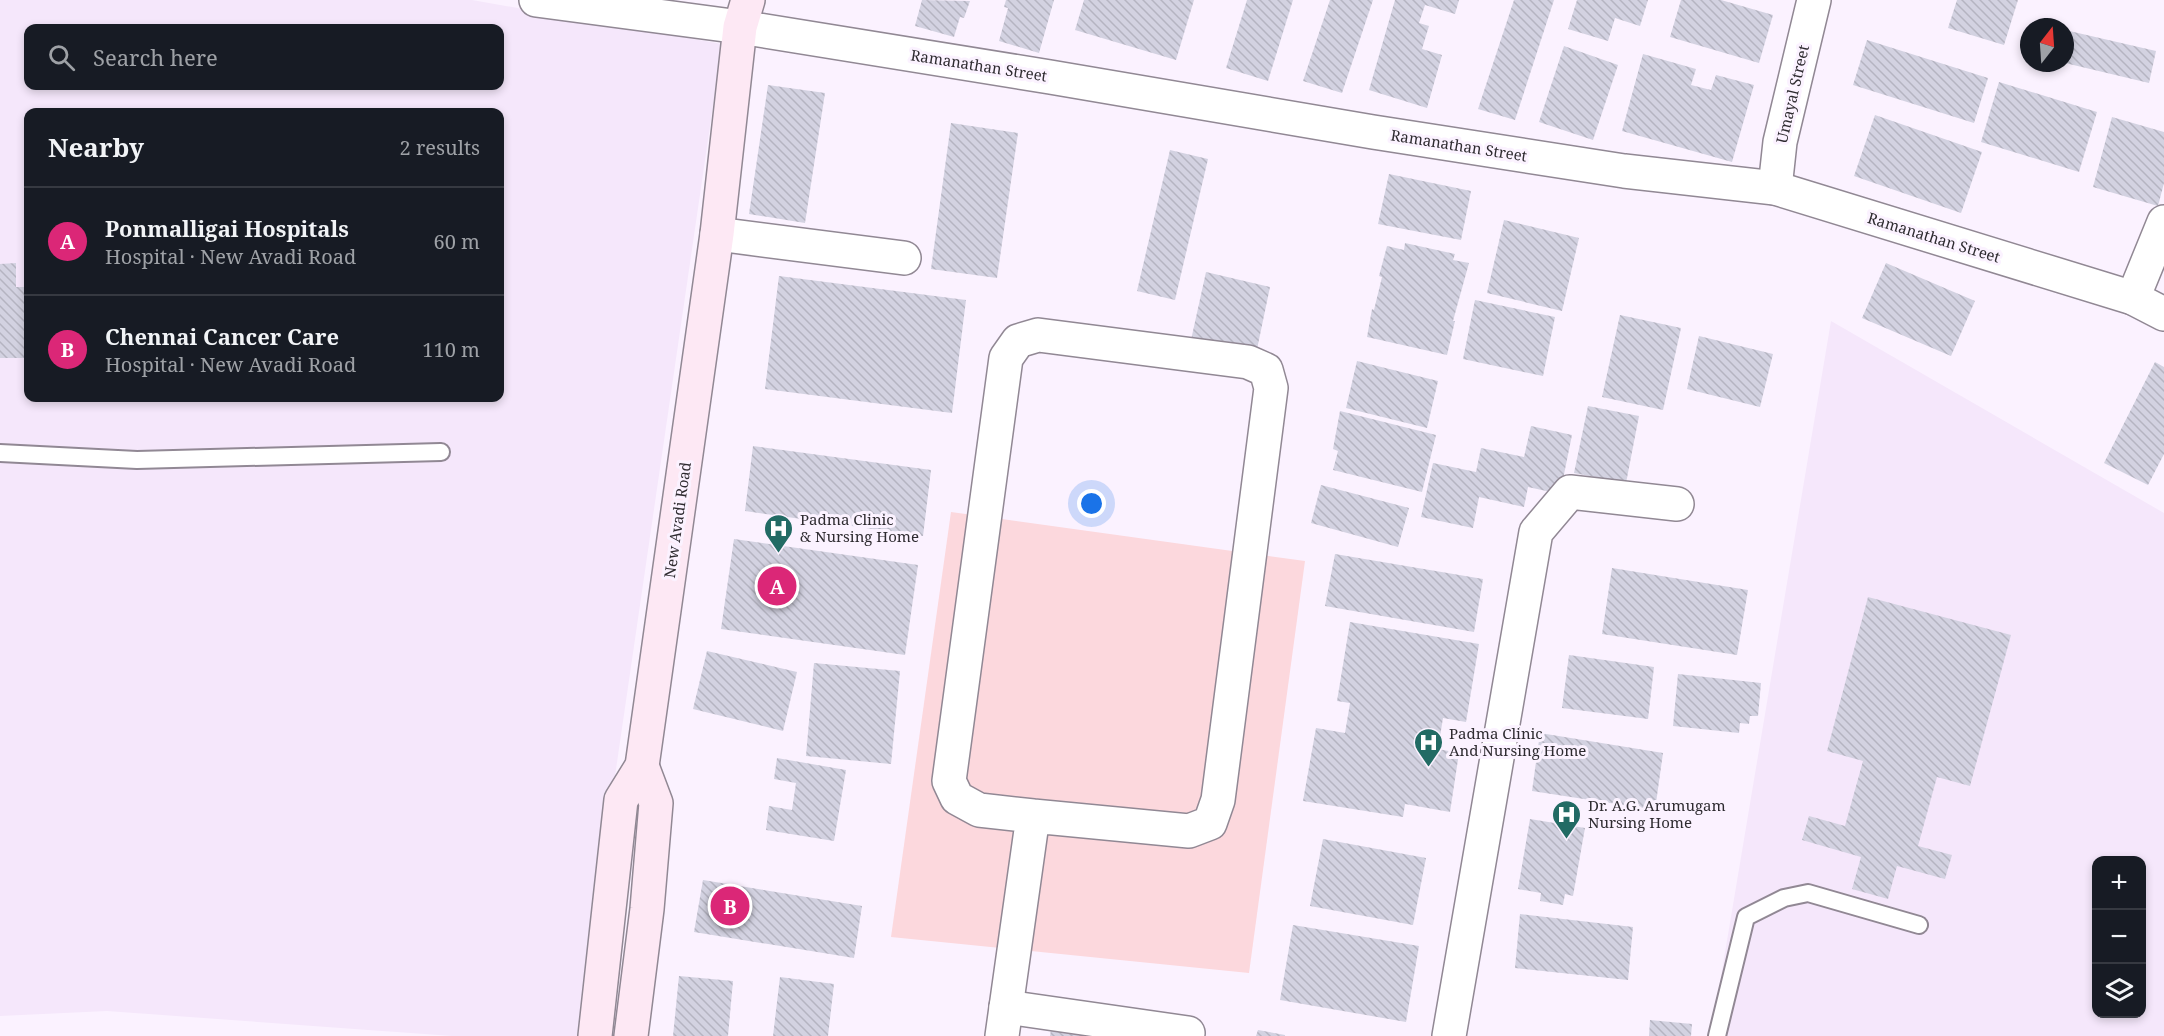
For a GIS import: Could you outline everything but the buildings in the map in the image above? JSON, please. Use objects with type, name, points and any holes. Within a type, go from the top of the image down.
[{"type":"main road","name":"New Avadi Road","points":[[595,1036],[621,800],[642,766],[717,234],[744,14]]},
{"type":"main road","points":[[632,1036],[647,909],[656,803],[642,766]]},
{"type":"street","name":"Ramanathan Street","points":[[540,0],[744,14],[1050,76],[1396,136],[1623,171],[1774,188],[2133,298],[2164,314]]},
{"type":"street","name":"Umayal Street","points":[[1774,188],[1780,142],[1814,0]]},
{"type":"street","points":[[2133,298],[2164,222]]},
{"type":"street","points":[[717,234],[904,258]]},
{"type":"street","points":[[1038,335],[1248,362],[1266,370],[1271,388],[1218,801],[1210,823],[1189,831],[1034,816],[979,810],[957,798],[949,781],[1006,358],[1018,341],[1038,335]]},
{"type":"street","points":[[1449,1036],[1536,532],[1570,492],[1677,504]]},
{"type":"street","points":[[1034,816],[1004,1021],[1188,1033]]},
{"type":"lane","points":[[0,453],[137,460],[441,452]]},
{"type":"lane","points":[[1718,1036],[1746,917],[1784,898],[1808,893],[1919,925]]},
{"type":"shaded area","points":[[0,0],[472,0],[722,44],[577,1036],[452,1036],[107,1011],[0,1016]]},
{"type":"shaded area","points":[[1831,321],[2164,513],[2164,1036],[1711,1036]]},
{"type":"shaded area","points":[[951,512],[1305,561],[1249,973],[891,937]]},
{"type":"place","name":"Padma Clinic & Nursing Home","points":[[779,554]]},
{"type":"place","name":"Ponmalligai Hospitals","points":[[777,586]]},
{"type":"place","name":"Padma Clinic And Nursing Home","points":[[1428,768]]},
{"type":"place","name":"Dr. A.G. Arumugam Nursing Home","points":[[1567,840]]},
{"type":"place","name":"Chennai Cancer Care","points":[[730,906]]}]
